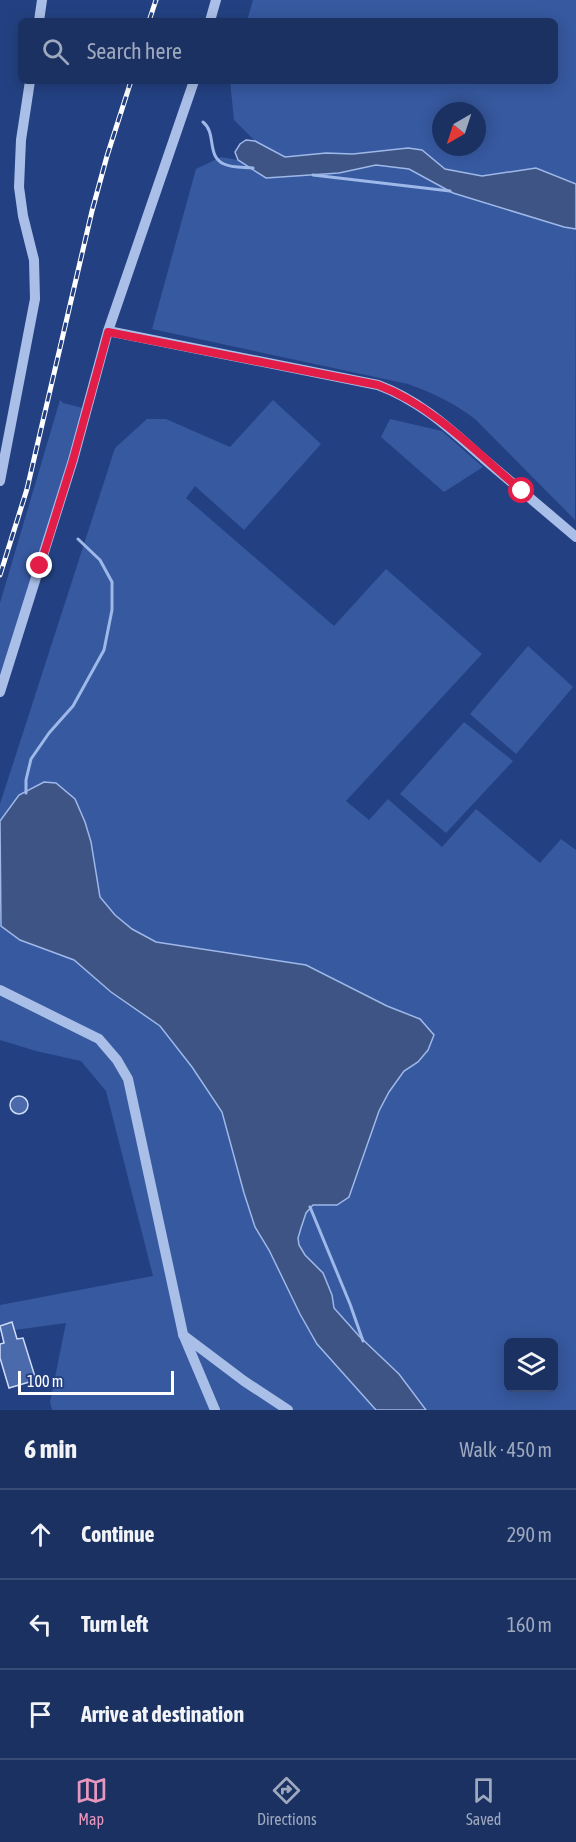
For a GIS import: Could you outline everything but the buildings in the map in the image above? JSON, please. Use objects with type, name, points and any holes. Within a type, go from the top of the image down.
[{"type":"street","points":[[39,18],[42,0]]},
{"type":"street","points":[[211,18],[216,0]]},
{"type":"street","points":[[0,481],[35,299],[34,260],[21,208],[19,186],[21,140],[30,84]]},
{"type":"street","points":[[0,692],[73,460],[108,332],[193,84]]},
{"type":"street","points":[[108,332],[378,385],[399,393],[443,424],[576,537]]},
{"type":"street","points":[[0,990],[99,1039],[117,1060],[128,1079],[183,1334],[215,1410]]},
{"type":"street","points":[[183,1334],[244,1381],[288,1410]]},
{"type":"shaded area","points":[[253,0],[576,0],[576,184],[536,168],[482,176],[445,169],[422,150],[408,148],[353,154],[326,153],[285,157],[255,141],[234,120],[230,84],[558,84],[558,18],[248,18]]},
{"type":"shaded area","points":[[246,140],[255,141],[285,157],[326,153],[353,154],[408,148],[422,150],[445,169],[482,176],[536,168],[576,184],[576,229],[453,193],[409,169],[376,165],[339,173],[266,178],[238,160],[235,152]]},
{"type":"shaded area","points":[[221,157],[238,160],[266,178],[339,173],[376,165],[409,169],[453,193],[576,229],[575,520],[475,419],[435,395],[408,384],[152,329],[196,169]]},
{"type":"shaded area","points":[[60,400],[63,403],[87,409],[0,681],[0,603]]},
{"type":"shaded area","points":[[273,400],[321,444],[244,530],[195,486],[186,498],[334,626],[386,569],[482,654],[346,801],[369,820],[388,799],[442,847],[476,809],[540,863],[561,839],[576,850],[576,1410],[426,1410],[399,1374],[359,1336],[334,1308],[332,1295],[323,1273],[305,1255],[299,1245],[298,1238],[306,1213],[314,1205],[337,1205],[358,1174],[379,1111],[389,1092],[404,1071],[418,1062],[420,1019],[387,1006],[306,965],[156,942],[132,929],[115,915],[100,897],[91,842],[75,799],[33,787],[20,795],[0,821],[0,804],[115,448],[147,419],[166,419],[230,447]]},
{"type":"shaded area","points":[[390,419],[442,431],[483,467],[444,492],[381,437]]},
{"type":"shaded area","points":[[528,646],[573,687],[516,754],[470,714]]},
{"type":"shaded area","points":[[464,722],[513,761],[446,833],[400,794]]},
{"type":"shaded area","points":[[44,782],[56,783],[75,799],[91,842],[100,897],[115,915],[132,929],[156,942],[306,965],[387,1006],[420,1019],[434,1035],[428,1050],[418,1062],[404,1071],[379,1111],[349,1197],[337,1205],[313,1205],[306,1213],[298,1238],[305,1255],[323,1273],[332,1295],[334,1308],[359,1336],[399,1374],[426,1410],[376,1410],[317,1344],[255,1227],[222,1112],[192,1067],[160,1026],[111,992],[74,960],[20,940],[1,926],[0,821],[19,795]]},
{"type":"shaded area","points":[[0,925],[34,946],[74,960],[111,992],[160,1026],[192,1067],[222,1112],[255,1227],[269,1250],[300,1314],[317,1344],[376,1410],[52,1410],[50,1402],[66,1323],[0,1332],[0,1305],[153,1276],[106,1091],[81,1061],[0,1040]]},
{"type":"waterway","points":[[203,122],[210,132],[213,150],[219,160],[231,166],[253,168]]},
{"type":"waterway","points":[[313,175],[450,191]]},
{"type":"waterway","points":[[26,793],[26,780],[31,759],[49,733],[73,706],[104,650],[112,610],[112,582],[100,560],[78,539]]},
{"type":"waterway","points":[[310,1207],[363,1341]]},
{"type":"railway","points":[[150,18],[156,0]]},
{"type":"railway","points":[[0,575],[27,489],[92,211],[130,84]]},
{"type":"route","points":[[40,566],[73,460],[108,332],[378,385],[399,393],[443,424],[522,491]]}]
